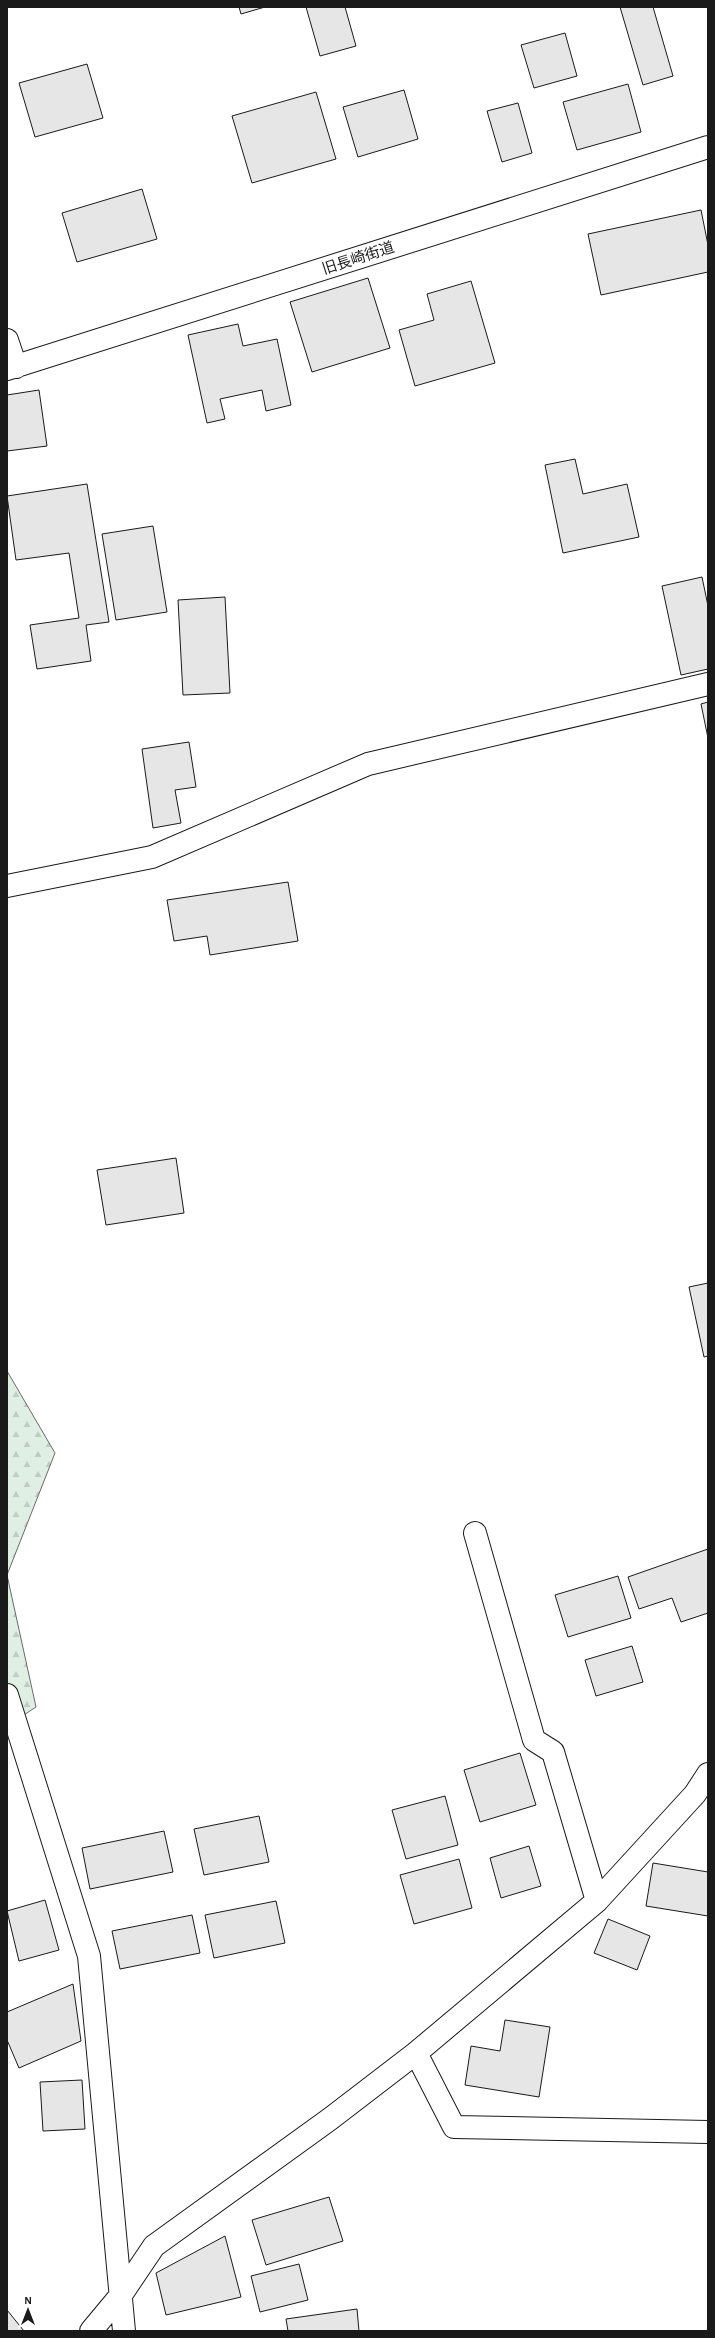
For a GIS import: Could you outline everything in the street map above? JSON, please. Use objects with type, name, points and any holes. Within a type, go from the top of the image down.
[{"type":"street","name":"旧長崎街道","points":[[11,368],[708,147]]},
{"type":"street","points":[[7,340],[11,368]]},
{"type":"street","points":[[7,886],[152,857],[368,764],[708,684]]},
{"type":"street","points":[[475,1533],[534,1740],[553,1752],[597,1901]]},
{"type":"street","points":[[7,1695],[89,1956],[124,2331]]},
{"type":"street","points":[[91,2331],[121,2296],[154,2246],[330,2119],[416,2053],[597,1901],[695,1794],[708,1774]]},
{"type":"street","points":[[416,2053],[454,2127],[708,2132]]},
{"type":"green space","points":[[7,1371],[55,1453],[7,1575]]},
{"type":"green space","points":[[7,1575],[36,1707],[7,1726]]},
{"type":"building","points":[[239,7],[265,7],[241,14]]},
{"type":"building","points":[[306,7],[345,7],[356,46],[320,56]]},
{"type":"building","points":[[620,7],[653,7],[673,76],[643,85]]},
{"type":"building","points":[[565,33],[577,76],[534,88],[521,45]]},
{"type":"building","points":[[87,64],[103,118],[35,137],[19,83]]},
{"type":"building","points":[[628,84],[641,132],[577,150],[563,102]]},
{"type":"building","points":[[404,90],[418,139],[358,157],[343,107]]},
{"type":"building","points":[[316,92],[336,159],[252,183],[232,116]]},
{"type":"building","points":[[518,103],[532,153],[502,162],[487,111]]},
{"type":"building","points":[[142,189],[157,239],[77,262],[62,213]]},
{"type":"building","points":[[701,210],[708,245],[708,272],[601,295],[588,234]]},
{"type":"building","points":[[368,278],[390,348],[312,372],[290,302]]},
{"type":"building","points":[[471,281],[495,363],[415,386],[399,330],[434,320],[427,294]]},
{"type":"building","points":[[238,324],[243,346],[277,339],[291,405],[266,411],[262,390],[220,399],[225,419],[207,423],[188,335]]},
{"type":"building","points":[[39,390],[47,446],[7,451],[7,395]]},
{"type":"building","points":[[575,459],[583,494],[627,484],[639,537],[563,553],[545,465]]},
{"type":"building","points":[[87,484],[109,622],[86,625],[91,661],[37,669],[30,625],[79,618],[69,553],[16,560],[7,496]]},
{"type":"building","points":[[153,526],[167,612],[116,620],[102,534]]},
{"type":"building","points":[[702,577],[708,606],[708,669],[681,675],[662,586]]},
{"type":"building","points":[[225,597],[230,693],[183,695],[178,600]]},
{"type":"building","points":[[708,702],[708,738],[701,704]]},
{"type":"building","points":[[189,742],[196,787],[175,790],[181,823],[153,828],[142,749]]},
{"type":"building","points":[[288,882],[298,941],[210,955],[207,936],[174,941],[167,900]]},
{"type":"building","points":[[176,1158],[184,1213],[106,1225],[97,1170]]},
{"type":"building","points":[[708,1283],[708,1356],[704,1357],[689,1287]]},
{"type":"building","points":[[708,1549],[708,1613],[681,1622],[672,1598],[639,1609],[628,1577]]},
{"type":"building","points":[[618,1576],[631,1618],[568,1637],[555,1595]]},
{"type":"building","points":[[632,1646],[643,1682],[596,1696],[585,1660]]},
{"type":"building","points":[[520,1753],[536,1805],[480,1822],[464,1770]]},
{"type":"building","points":[[445,1796],[458,1845],[406,1859],[392,1810]]},
{"type":"building","points":[[259,1816],[269,1862],[204,1875],[194,1829]]},
{"type":"building","points":[[164,1831],[173,1872],[90,1889],[82,1848]]},
{"type":"building","points":[[529,1846],[541,1886],[501,1898],[490,1858]]},
{"type":"building","points":[[459,1859],[472,1908],[414,1924],[400,1875]]},
{"type":"building","points":[[653,1863],[708,1872],[708,1916],[646,1906]]},
{"type":"building","points":[[45,1900],[59,1950],[19,1961],[7,1911]]},
{"type":"building","points":[[276,1901],[285,1943],[214,1958],[205,1915]]},
{"type":"building","points":[[192,1915],[200,1953],[120,1969],[112,1931]]},
{"type":"building","points":[[608,1919],[650,1936],[637,1970],[594,1953]]},
{"type":"building","points":[[73,1984],[81,2041],[19,2068],[7,2040],[7,2012]]},
{"type":"building","points":[[505,2020],[550,2027],[539,2097],[465,2085],[471,2046],[500,2051]]},
{"type":"building","points":[[82,2080],[85,2129],[43,2131],[40,2082]]},
{"type":"building","points":[[329,2197],[343,2241],[266,2265],[252,2220]]},
{"type":"building","points":[[225,2236],[241,2297],[166,2315],[156,2273]]},
{"type":"building","points":[[299,2264],[308,2300],[260,2312],[251,2276]]},
{"type":"building","points":[[357,2309],[359,2331],[288,2331],[286,2319]]},
{"type":"building","points":[[7,2310],[24,2331],[7,2331]]}]
